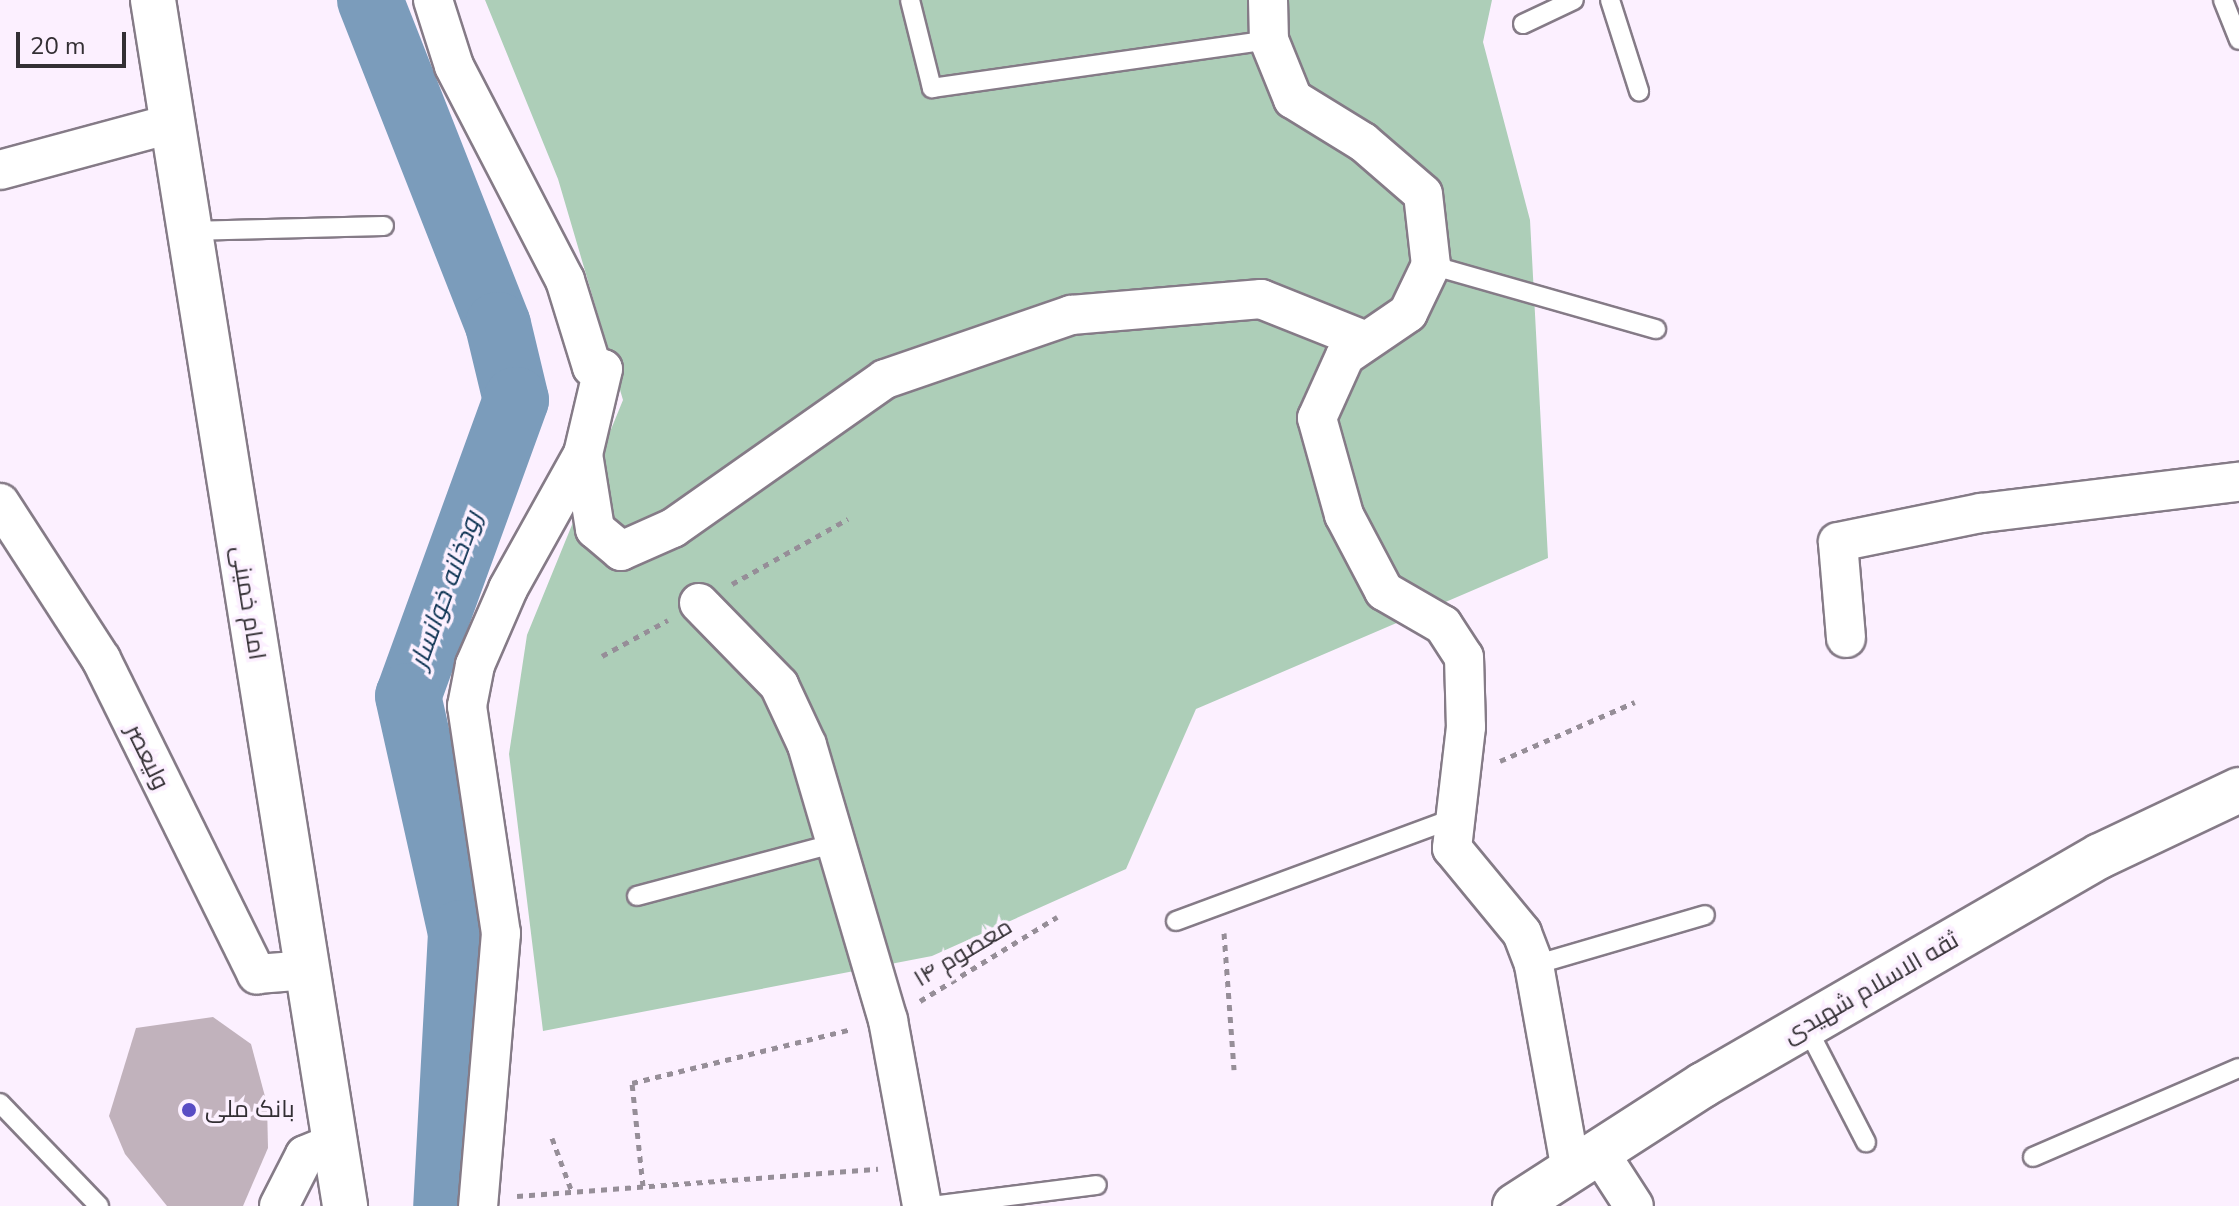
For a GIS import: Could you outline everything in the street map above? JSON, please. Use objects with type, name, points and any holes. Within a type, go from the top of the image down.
[{"type":"main road","name":"امام خمینی","points":[[153,0],[345,1206]]},
{"type":"main road","name":"ثقه الاسلام شهیدی","points":[[1515,1206],[1806,1026],[2100,856],[2239,790]]},
{"type":"street","points":[[433,0],[454,66],[565,280],[592,367],[603,369],[583,454],[508,589],[475,665],[467,706],[501,933],[479,1202]]},
{"type":"street","points":[[1268,0],[1269,40],[1293,99],[1363,142],[1423,194],[1431,265],[1408,313],[1345,356],[1317,418],[1344,515],[1384,591],[1443,625],[1464,657],[1459,779],[1452,848],[1522,933],[1534,965],[1585,1161],[1634,1206]]},
{"type":"street","points":[[0,170],[171,124]]},
{"type":"street","points":[[583,454],[595,529],[621,551],[673,528],[885,379],[1071,315],[1261,299],[1366,341]]},
{"type":"street","points":[[1846,638],[1838,542],[1981,513],[2239,482]]},
{"type":"street","name":"ولیعصر","points":[[0,503],[101,659],[257,974],[308,970]]},
{"type":"street","points":[[699,603],[779,685],[807,745],[888,1020],[922,1206]]},
{"type":"street","points":[[279,1206],[305,1155],[337,1142]]},
{"type":"lane","points":[[910,0],[932,88],[1269,40]]},
{"type":"lane","points":[[1523,24],[1574,0]]},
{"type":"lane","points":[[1610,0],[1639,91]]},
{"type":"lane","points":[[2223,0],[2239,40]]},
{"type":"lane","points":[[188,231],[384,226]]},
{"type":"lane","points":[[1431,265],[1656,329]]},
{"type":"lane","points":[[1176,921],[1454,818]]},
{"type":"lane","points":[[637,896],[836,843]]},
{"type":"lane","points":[[1534,965],[1705,915]]},
{"type":"lane","points":[[1806,1026],[1866,1142]]},
{"type":"lane","points":[[2033,1157],[2239,1068]]},
{"type":"lane","points":[[0,1103],[99,1206]]},
{"type":"lane","points":[[931,1206],[1052,1198],[1097,1185]]},
{"type":"path","points":[[1459,779],[1635,702]]},
{"type":"path","points":[[1221,904],[1234,1070]]},
{"type":"path","name":"۱۴ معصوم","points":[[643,1186],[632,1083],[888,1020],[1057,917]]},
{"type":"path","points":[[552,1138],[572,1192]]},
{"type":"path","points":[[479,1202],[643,1186],[915,1166]]},
{"type":"green space","points":[[485,0],[1492,0],[1483,42],[1530,220],[1548,558],[1196,709],[1126,869],[932,956],[543,1031],[509,754],[527,635],[623,400],[558,179]]},
{"type":"building","name":"بانک ملی","points":[[213,1017],[251,1044],[267,1104],[268,1148],[243,1206],[167,1206],[125,1154],[109,1116],[136,1028]]},
{"type":"waterway","name":"رودخانه خوانسار","points":[[370,0],[498,325],[516,400],[408,696],[461,933],[446,1206]]},
{"type":"place","name":"بانک ملی","points":[[189,1110]]}]
